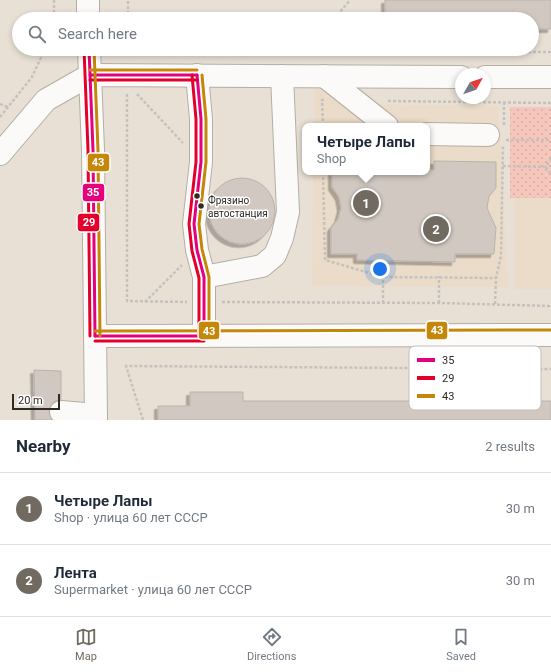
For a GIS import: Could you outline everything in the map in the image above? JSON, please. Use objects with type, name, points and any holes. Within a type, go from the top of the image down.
[{"type":"street","points":[[88,0],[88,12]]},
{"type":"street","points":[[61,412],[96,418],[89,56]]},
{"type":"street","points":[[0,154],[46,100],[90,75],[455,77]]},
{"type":"street","points":[[197,75],[201,119],[201,162],[194,212],[197,250],[204,277],[204,336]]},
{"type":"street","points":[[204,277],[262,266],[275,255],[282,238],[288,212],[282,76]]},
{"type":"street","points":[[324,76],[382,123]]},
{"type":"street","points":[[491,77],[551,77]]},
{"type":"street","points":[[430,134],[496,134]]},
{"type":"street","points":[[95,336],[551,335]]},
{"type":"path","points":[[54,0],[54,12]]},
{"type":"path","points":[[128,0],[128,12]]},
{"type":"path","points":[[340,12],[350,0]]},
{"type":"path","points":[[539,52],[551,52]]},
{"type":"path","points":[[0,117],[32,77],[42,56]]},
{"type":"path","points":[[132,89],[201,162]]},
{"type":"path","points":[[127,91],[127,301],[439,303],[551,306]]},
{"type":"path","points":[[323,123],[322,100],[329,100]]},
{"type":"path","points":[[388,101],[551,103]]},
{"type":"path","points":[[496,134],[504,103]]},
{"type":"path","points":[[0,104],[8,107]]},
{"type":"path","points":[[495,304],[496,278],[501,256],[503,140],[551,140]]},
{"type":"path","points":[[546,167],[551,158]]},
{"type":"path","points":[[502,166],[546,167]]},
{"type":"path","points":[[546,167],[551,175]]},
{"type":"path","points":[[324,175],[325,260],[383,277],[439,276],[496,278]]},
{"type":"path","points":[[145,302],[197,250]]},
{"type":"path","points":[[439,276],[439,303]]},
{"type":"path","points":[[383,277],[383,303]]},
{"type":"path","points":[[143,420],[126,366],[409,369]]},
{"type":"path","points":[[541,370],[551,370]]},
{"type":"shaded area","points":[[314,86],[347,104],[498,106],[508,287],[312,286],[313,175],[430,175],[430,123],[314,123]]},
{"type":"shaded area","points":[[510,107],[551,107],[551,198],[510,198]]},
{"type":"shaded area","points":[[514,198],[551,198],[551,289],[514,289]]},
{"type":"building","points":[[385,0],[551,0],[551,29],[539,29],[539,12],[385,12]]},
{"type":"building","points":[[434,161],[496,162],[496,188],[489,196],[487,208],[496,228],[494,254],[455,254],[455,262],[357,260],[357,254],[331,254],[331,228],[338,219],[341,208],[339,197],[332,187],[332,175],[430,175],[430,170],[434,170]]},
{"type":"building","name":"Фрязино автостанция","points":[[235,178],[249,178],[261,183],[270,192],[275,204],[273,224],[266,235],[249,244],[235,244],[223,239],[214,230],[209,218],[209,204],[214,192],[223,183]]},
{"type":"building","points":[[34,370],[61,371],[61,400],[55,401],[51,405],[49,411],[52,420],[35,420]]},
{"type":"building","points":[[190,392],[243,392],[243,401],[409,401],[409,410],[541,410],[541,401],[551,401],[551,420],[158,420],[158,406],[190,406]]},
{"type":"transit line","name":"29","points":[[84,56],[88,150],[90,336]]},
{"type":"transit line","name":"35","points":[[89,56],[93,150],[95,336]]},
{"type":"transit line","name":"43","points":[[94,56],[98,150],[100,336]]},
{"type":"transit line","name":"43","points":[[90,70],[197,70]]},
{"type":"transit line","name":"35","points":[[90,75],[197,75]]},
{"type":"transit line","name":"29","points":[[192,75],[196,119],[196,162],[189,224],[192,251],[199,278],[199,336]]},
{"type":"transit line","name":"35","points":[[197,75],[201,119],[201,162],[194,224],[197,250],[204,277],[204,336]]},
{"type":"transit line","name":"43","points":[[202,75],[206,119],[206,162],[199,224],[202,249],[209,277],[209,336]]},
{"type":"transit line","name":"29","points":[[90,80],[197,80]]},
{"type":"transit line","name":"43","points":[[95,331],[551,330]]},
{"type":"transit line","name":"35","points":[[95,336],[204,336]]},
{"type":"transit line","name":"29","points":[[95,341],[204,341]]},
{"type":"place","name":"Четыре Лапы","points":[[366,203]]},
{"type":"place","name":"Фрязино автостанция","points":[[201,206]]},
{"type":"place","name":"Лента","points":[[436,229]]}]
